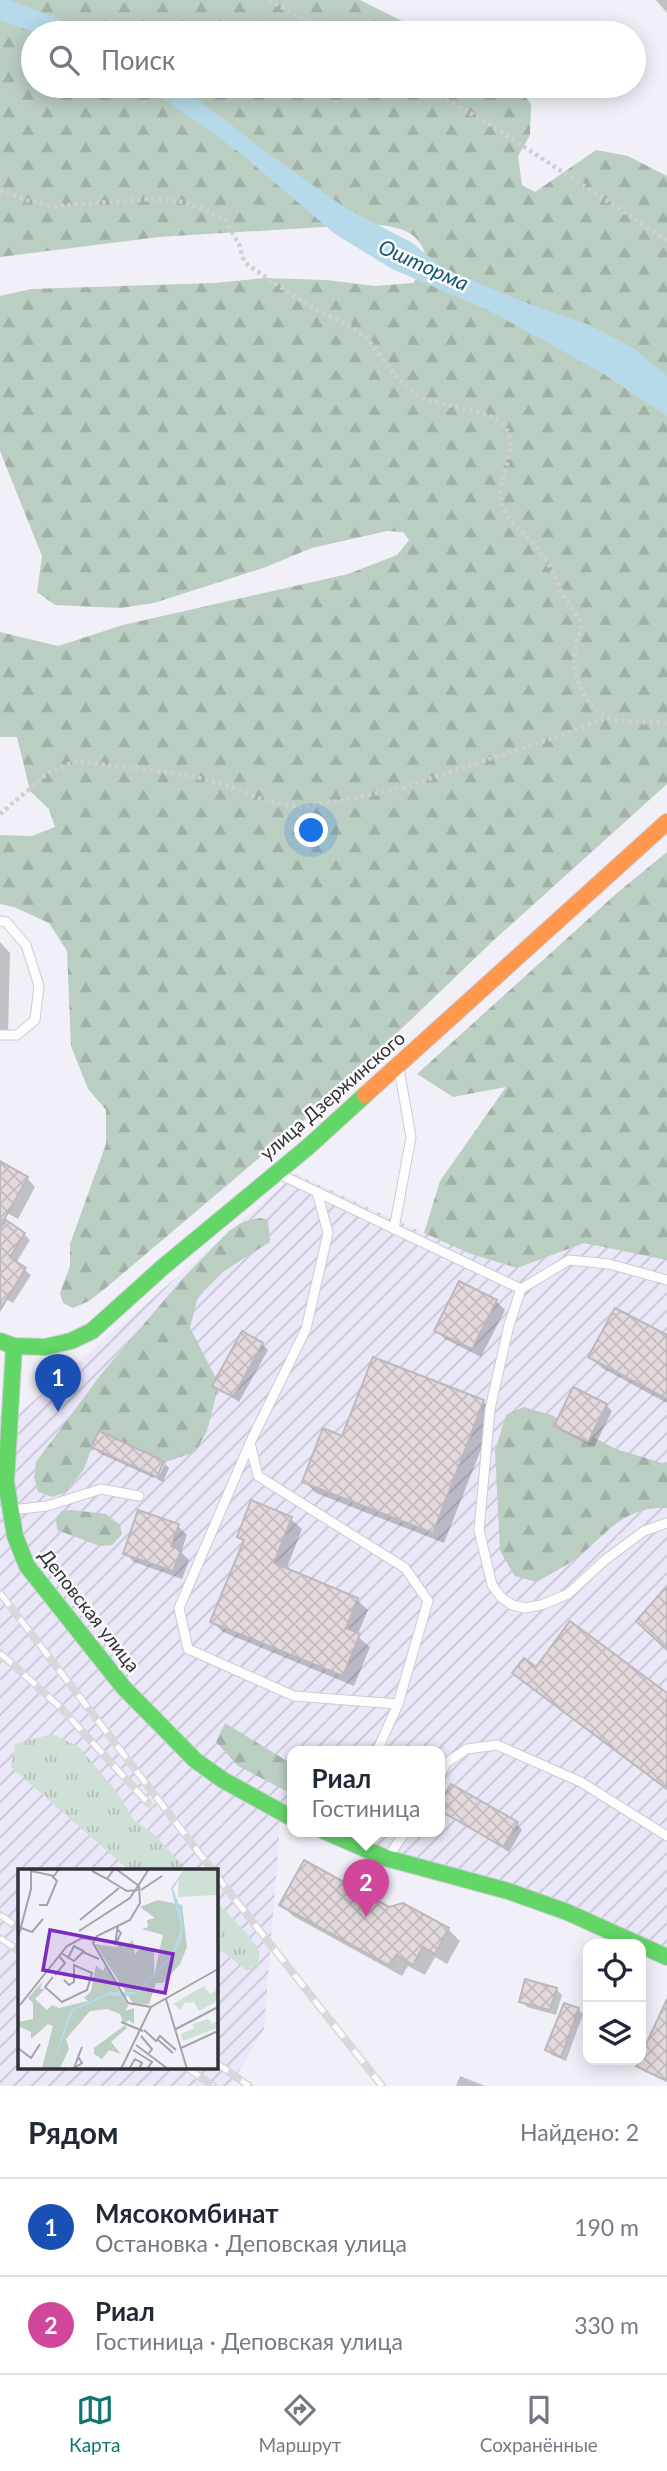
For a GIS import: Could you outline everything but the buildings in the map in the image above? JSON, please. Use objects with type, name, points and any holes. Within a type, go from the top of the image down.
[{"type":"street","name":"улица Дзержинского","points":[[7,1344],[44,1347],[71,1341],[92,1332],[163,1267],[276,1173],[398,1065],[667,822]]},
{"type":"street","name":"Деповская улица","points":[[7,1344],[6,1482],[15,1536],[27,1566],[63,1614],[155,1721],[223,1780],[287,1815]]},
{"type":"street","points":[[341,1837],[386,1858],[508,1891],[556,1908],[667,1957]]},
{"type":"lane","points":[[0,922],[6,922],[26,944],[38,986],[35,1020],[17,1035],[0,1035]]},
{"type":"lane","points":[[394,1229],[411,1137],[398,1065]]},
{"type":"lane","points":[[276,1173],[521,1289]]},
{"type":"lane","points":[[317,1192],[328,1233],[306,1329],[250,1443],[179,1608],[188,1649],[294,1696],[398,1704]]},
{"type":"lane","points":[[667,1280],[609,1264],[569,1260],[521,1289],[509,1325],[489,1422],[479,1530],[492,1585],[501,1597],[512,1605],[525,1608],[541,1605],[568,1594],[605,1560],[644,1531],[667,1523]]},
{"type":"lane","points":[[250,1443],[258,1476],[405,1568],[428,1601],[398,1704],[379,1746]]},
{"type":"lane","points":[[9,1510],[47,1506],[101,1489],[139,1496]]},
{"type":"lane","points":[[445,1765],[467,1749],[497,1745],[581,1782],[667,1836]]},
{"type":"lane","points":[[386,1858],[402,1837]]},
{"type":"path","points":[[269,0],[307,21]]},
{"type":"path","points":[[443,98],[486,122],[667,240]]},
{"type":"path","points":[[0,190],[29,201],[53,206],[155,199],[183,202],[203,209],[225,220],[248,265],[312,307],[358,331],[376,348],[403,384],[416,395],[441,405],[486,414],[499,421],[507,430],[510,449],[501,502],[516,527],[534,544],[554,573],[581,626],[573,660],[586,699],[598,712],[610,717],[667,723]]},
{"type":"path","points":[[0,814],[48,773],[76,761],[188,775],[267,801],[298,807],[340,801],[405,787],[610,717]]},
{"type":"shaded area","points":[[296,1174],[424,1233],[667,1193],[667,1957],[646,1949],[646,1939],[618,1939],[340,1837],[445,1837],[445,1746],[287,1746],[287,1816],[281,1813],[264,2029],[230,2086],[0,2086],[0,1413],[8,1423]]},
{"type":"green space","points":[[0,0],[360,0],[402,21],[21,21],[21,98],[526,98],[531,104],[530,135],[518,156],[522,185],[535,192],[596,150],[628,156],[667,176],[667,784],[494,940],[323,1104],[107,1287],[89,1301],[73,1308],[63,1303],[60,1293],[70,1266],[70,1244],[106,1144],[106,1110],[88,1089],[71,1046],[67,951],[49,923],[14,907],[0,904],[0,835],[32,836],[55,827],[49,809],[30,791],[17,737],[0,737],[0,632],[58,646],[123,625],[348,574],[397,555],[409,540],[403,532],[387,531],[312,548],[263,568],[154,603],[121,608],[55,605],[37,592],[42,556],[0,451],[0,296],[31,289],[214,283],[265,278],[326,280],[375,286],[413,283],[429,264],[421,244],[410,233],[373,224],[159,237],[0,257]]},
{"type":"green space","points":[[667,852],[667,1260],[584,1243],[517,1268],[471,1254],[424,1233],[440,1181],[506,1087],[453,1097],[417,1074],[617,893]]},
{"type":"green space","points":[[260,1218],[268,1220],[270,1242],[224,1271],[197,1300],[190,1328],[219,1384],[207,1431],[195,1452],[169,1461],[107,1441],[90,1452],[84,1469],[67,1491],[53,1497],[38,1492],[34,1477],[36,1462],[102,1373],[184,1277],[229,1231],[243,1222]]},
{"type":"green space","points":[[524,1407],[551,1415],[616,1449],[662,1463],[667,1462],[667,1508],[639,1511],[628,1516],[574,1560],[537,1582],[515,1576],[500,1551],[495,1451],[506,1415]]},
{"type":"green space","points":[[62,1511],[106,1514],[120,1525],[122,1534],[112,1545],[100,1546],[57,1530],[56,1519]]},
{"type":"green space","points":[[225,1723],[287,1761],[287,1791],[238,1766],[216,1742]]},
{"type":"green space","points":[[52,1734],[79,1747],[116,1791],[134,1820],[154,1834],[186,1869],[128,1869],[11,1767],[15,1744]]},
{"type":"green space","points":[[217,1902],[250,1937],[259,1951],[259,1967],[247,1971],[217,1947]]},
{"type":"water","points":[[0,0],[9,0],[64,21],[21,21],[21,28],[0,20]]},
{"type":"water","name":"Ошторма","points":[[162,98],[196,98],[270,155],[347,209],[411,242],[443,268],[521,301],[590,325],[633,348],[667,376],[667,416],[602,373],[488,310],[392,269],[335,234],[240,153]]},
{"type":"railway","points":[[0,1593],[211,1869]]},
{"type":"railway","points":[[0,1653],[60,1707],[148,1803]]},
{"type":"railway","points":[[217,1877],[382,2086]]},
{"type":"railway","points":[[0,1915],[18,1927]]},
{"type":"railway","points":[[0,1938],[18,1950]]},
{"type":"railway","points":[[217,2063],[249,2086]]},
{"type":"railway","points":[[187,2068],[213,2086]]},
{"type":"traffic: fast","points":[[0,1341],[14,1346],[45,1347],[71,1341],[92,1331],[365,1095]]},
{"type":"traffic: fast","points":[[14,1346],[6,1482],[15,1536],[27,1566],[124,1688],[195,1760],[223,1780],[287,1815]]},
{"type":"traffic: fast","points":[[338,1837],[386,1858],[508,1891],[567,1912],[667,1957]]},
{"type":"traffic: slow","points":[[365,1095],[667,822]]},
{"type":"place","name":"Мясокомбинат","points":[[58,1412]]},
{"type":"place","name":"Риал","points":[[366,1917]]}]
